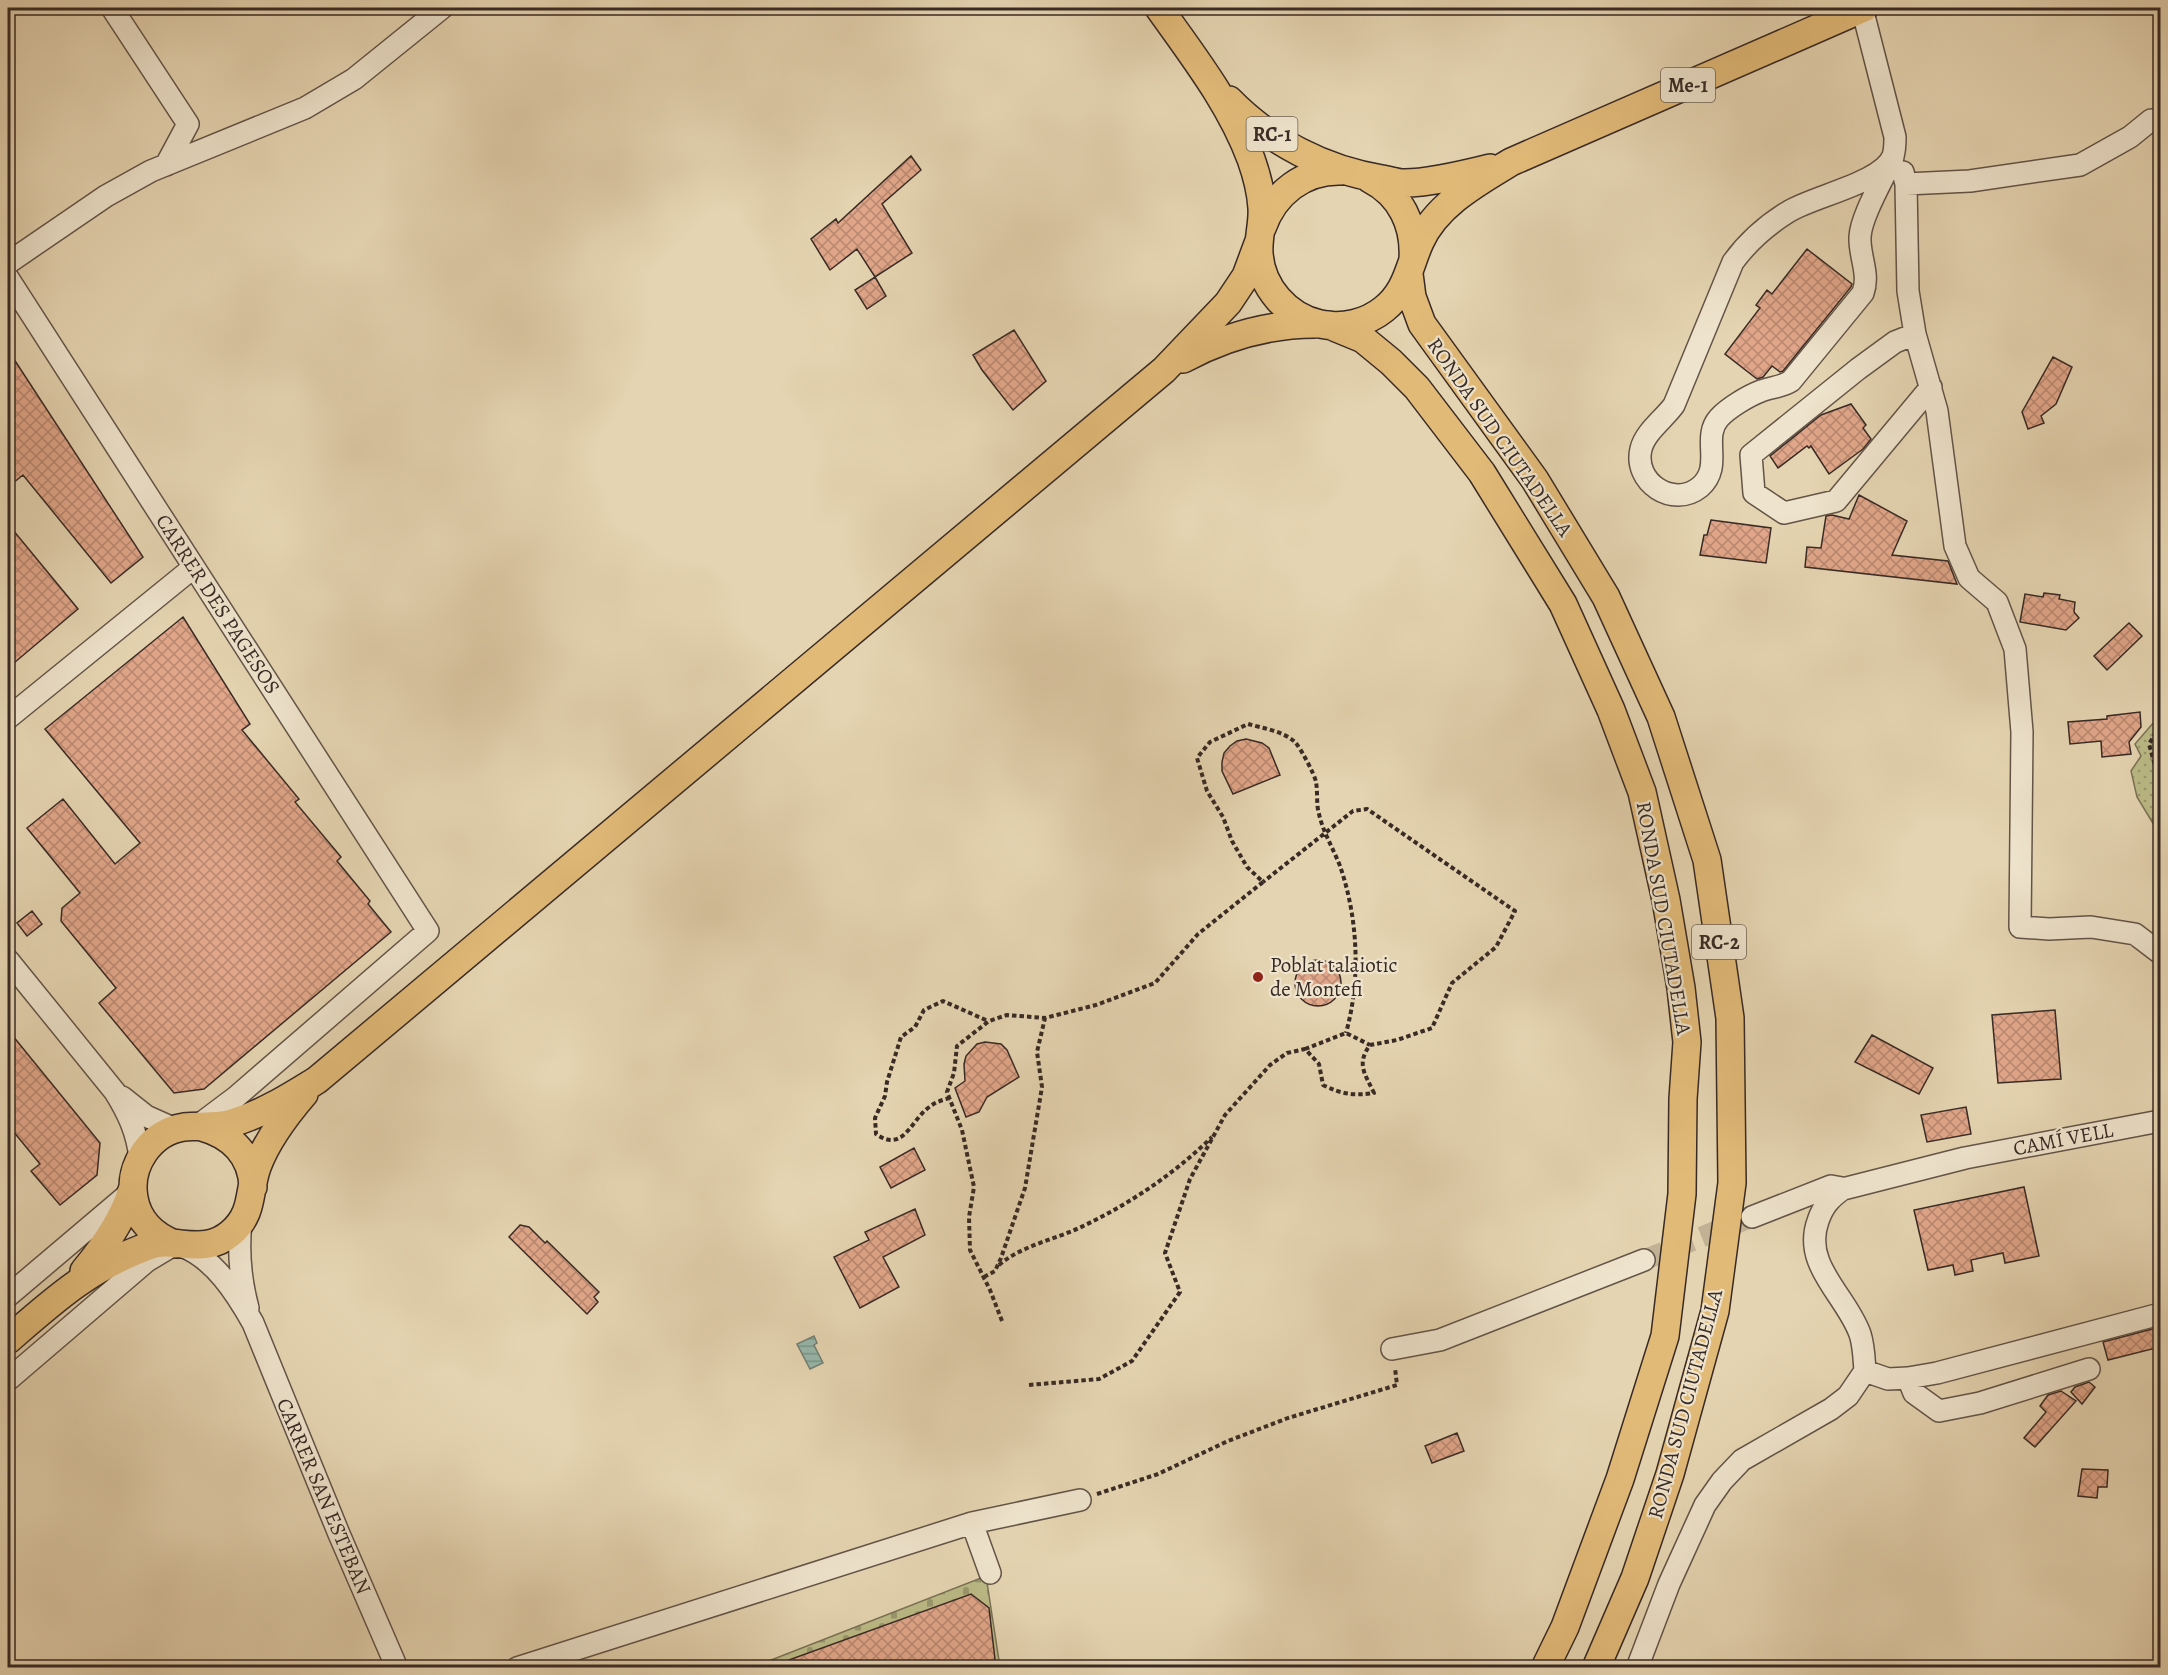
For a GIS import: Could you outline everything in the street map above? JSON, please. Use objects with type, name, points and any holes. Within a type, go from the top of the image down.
[{"type":"main road","name":"RC-1","points":[[1159,8],[1210,80],[1238,130],[1251,160],[1262,208],[1260,236]]},
{"type":"main road","name":"Me-1","points":[[1164,370],[1204,348],[1247,332],[1284,326],[1348,325],[1367,319],[1384,309],[1398,296],[1420,241],[1431,223],[1477,182],[1511,162],[1863,8]]},
{"type":"main road","name":"RC-1","points":[[1210,80],[1251,121],[1323,164],[1355,174]]},
{"type":"main road","name":"Me-1","points":[[71,1286],[107,1242],[126,1208],[132,1190],[135,1168],[149,1145],[161,1136],[191,1128],[233,1123],[281,1102],[317,1080],[1164,370],[1228,303],[1246,276],[1270,208],[1297,182],[1320,173],[1355,174],[1404,183],[1472,173],[1511,162]]},
{"type":"main road","points":[[1355,174],[1387,190],[1404,210],[1413,234],[1411,267]]},
{"type":"main road","points":[[1260,236],[1261,265],[1264,277],[1273,293],[1296,314],[1324,324]]},
{"type":"main road","name":"RONDA SUD CIUTADELLA","points":[[1411,267],[1412,297],[1422,324],[1534,480],[1594,577],[1606,597],[1661,717],[1707,860],[1730,1018],[1732,1183],[1715,1311],[1670,1474],[1635,1578],[1596,1668]]},
{"type":"main road","name":"RONDA SUD CIUTADELLA","points":[[1324,324],[1363,339],[1391,362],[1416,388],[1482,473],[1563,604],[1611,710],[1642,792],[1666,900],[1681,988],[1687,1042],[1683,1099],[1682,1194],[1665,1336],[1620,1479],[1565,1627],[1545,1668]]},
{"type":"main road","name":"Me-1","points":[[8,1340],[71,1286],[119,1257],[163,1243],[198,1247],[215,1243],[229,1235],[241,1222],[249,1207],[257,1167],[271,1140],[290,1111],[317,1080]]},
{"type":"main road","points":[[191,1128],[225,1136],[240,1149],[249,1166],[253,1191]]},
{"type":"main road","points":[[132,1190],[134,1202],[145,1224],[158,1236],[178,1245]]},
{"type":"street","points":[[112,8],[188,124],[166,165]]},
{"type":"street","points":[[8,263],[106,196],[151,171],[305,108],[354,79],[442,8]]},
{"type":"street","points":[[1863,8],[1894,147],[1906,184],[1908,291],[1915,334],[1937,411],[1955,546],[1969,578],[1997,602],[2014,649],[2022,732],[2020,927],[2049,929],[2091,927],[2135,934],[2160,954]]},
{"type":"street","points":[[1906,184],[1971,181],[2080,165],[2130,137],[2151,120],[2160,122]]},
{"type":"street","points":[[1894,147],[1862,224],[1860,246],[1866,276],[1863,293],[1791,381],[1785,385],[1755,393],[1718,420],[1711,440],[1712,468],[1699,487],[1676,495],[1664,494],[1655,489],[1643,470],[1640,458],[1641,448],[1645,438],[1665,418],[1674,405],[1733,262],[1744,247],[1786,213],[1877,174],[1894,147]]},
{"type":"street","name":"CARRER DES PAGESOS","points":[[8,278],[428,931],[236,1097],[191,1128]]},
{"type":"street","points":[[1915,334],[1895,342],[1858,369],[1751,455],[1754,493],[1784,513],[1836,501],[1930,387]]},
{"type":"street","points":[[8,718],[194,567]]},
{"type":"street","points":[[8,960],[115,1092],[126,1109],[136,1134],[140,1158]]},
{"type":"street","points":[[115,1092],[146,1116],[191,1128]]},
{"type":"street","name":"CAMÍ VELL","points":[[1752,1217],[1831,1186],[1843,1189],[1965,1158],[2160,1120]]},
{"type":"street","points":[[1637,1668],[1668,1584],[1705,1505],[1722,1481],[1742,1460],[1832,1409],[1848,1396],[1865,1371],[1860,1334],[1814,1252],[1813,1233],[1821,1212],[1828,1200],[1843,1189]]},
{"type":"street","points":[[8,1296],[132,1190]]},
{"type":"street","name":"CARRER SAN ESTEBAN","points":[[241,1222],[243,1277],[253,1323]]},
{"type":"street","points":[[8,1380],[147,1262],[178,1245]]},
{"type":"street","name":"CARRER SAN ESTEBAN","points":[[178,1245],[195,1251],[208,1262],[235,1294],[253,1323],[339,1534],[397,1668]]},
{"type":"street","points":[[1392,1349],[1440,1340],[1644,1260]]},
{"type":"street","points":[[1865,1371],[1888,1378],[1908,1378],[1937,1373],[2160,1314]]},
{"type":"street","points":[[1908,1378],[1914,1393],[1939,1411],[1980,1403],[2089,1369]]},
{"type":"street","points":[[517,1668],[972,1523],[1080,1500]]},
{"type":"street","points":[[972,1523],[990,1573]]},
{"type":"path","points":[[1263,882],[1247,867],[1232,841],[1223,817],[1207,791],[1197,758],[1210,742],[1248,724],[1277,732],[1295,742],[1316,780],[1318,814],[1347,891],[1354,933],[1355,985],[1353,1009],[1346,1033]]},
{"type":"path","points":[[2160,726],[2150,744],[2157,773],[2160,776]]},
{"type":"path","points":[[1002,1321],[970,1250],[969,1217],[974,1187],[962,1130],[947,1092],[954,1073],[957,1046],[989,1021],[1007,1016],[1045,1018],[1096,1005],[1155,983],[1198,934],[1353,811],[1368,809],[1515,911],[1496,947],[1452,983],[1432,1028],[1397,1040],[1370,1045],[1346,1033],[1305,1049],[1287,1053],[1270,1065],[1225,1115],[1190,1179],[1165,1253],[1180,1292],[1132,1361],[1099,1379],[1029,1385]]},
{"type":"path","points":[[950,1098],[936,1102],[926,1109],[895,1141],[886,1141],[876,1134],[875,1118],[885,1096],[901,1037],[915,1027],[924,1010],[943,1000],[989,1021]]},
{"type":"path","points":[[984,1277],[995,1271],[1001,1258],[1025,1188],[1042,1087],[1037,1052],[1045,1018]]},
{"type":"path","points":[[1305,1049],[1319,1064],[1323,1085],[1339,1093],[1356,1095],[1374,1093],[1362,1064],[1363,1055],[1370,1045]]},
{"type":"path","points":[[996,1267],[1010,1255],[1078,1228],[1119,1208],[1160,1181],[1215,1134]]},
{"type":"path","points":[[1080,1500],[1158,1474],[1228,1441],[1288,1418],[1397,1385],[1392,1349]]},
{"type":"green space","points":[[2160,715],[2160,835],[2137,797],[2131,771],[2141,756],[2135,744]]},
{"type":"green space","points":[[986,1576],[1000,1667],[767,1668],[766,1662]]},
{"type":"shaded area","points":[[814,1336],[817,1343],[814,1345],[823,1363],[810,1369],[797,1344]]},
{"type":"building","points":[[911,156],[921,170],[882,204],[912,253],[875,277],[857,249],[830,270],[811,239],[836,219],[838,223]]},
{"type":"building","points":[[1807,249],[1852,284],[1851,287],[1783,371],[1780,372],[1772,366],[1763,377],[1757,379],[1725,354],[1760,308],[1756,305],[1767,290],[1772,294]]},
{"type":"building","points":[[875,277],[886,296],[867,309],[855,290]]},
{"type":"building","points":[[1014,330],[1046,381],[1013,410],[973,355]]},
{"type":"building","points":[[8,350],[143,557],[111,583],[23,475],[8,487]]},
{"type":"building","points":[[2053,357],[2072,367],[2056,404],[2041,416],[2044,423],[2028,429],[2022,412]]},
{"type":"building","points":[[1851,404],[1866,425],[1863,428],[1871,439],[1863,449],[1829,474],[1811,446],[1809,448],[1807,446],[1778,468],[1770,456],[1821,415]]},
{"type":"building","points":[[1859,495],[1907,521],[1892,555],[1948,561],[1957,584],[1805,567],[1807,547],[1821,548],[1826,516],[1849,519]]},
{"type":"building","points":[[1711,520],[1771,528],[1766,563],[1700,555],[1704,535],[1707,535]]},
{"type":"building","points":[[8,524],[78,609],[8,668]]},
{"type":"building","points":[[2044,593],[2060,595],[2059,599],[2075,602],[2074,612],[2079,618],[2066,630],[2020,622],[2025,594],[2043,597]]},
{"type":"building","points":[[183,617],[250,724],[242,730],[299,799],[295,802],[341,857],[337,861],[370,901],[368,904],[391,932],[204,1089],[174,1093],[99,1003],[116,988],[61,921],[62,908],[80,893],[27,828],[63,799],[115,864],[140,843],[45,729]]},
{"type":"building","points":[[2129,623],[2142,636],[2107,670],[2094,656]]},
{"type":"building","points":[[2140,712],[2141,727],[2129,742],[2131,754],[2102,757],[2101,741],[2070,744],[2068,722],[2107,719],[2107,716]]},
{"type":"building","points":[[1246,739],[1262,743],[1269,748],[1280,775],[1233,794],[1222,771],[1224,753],[1237,741]]},
{"type":"building","points":[[32,911],[42,924],[27,936],[17,923]]},
{"type":"building","points":[[1323,960],[1335,966],[1340,974],[1340,992],[1335,1000],[1327,1005],[1313,1006],[1305,1003],[1298,996],[1295,978],[1298,970],[1305,963]]},
{"type":"building","points":[[2055,1010],[2061,1079],[1998,1083],[1992,1015]]},
{"type":"building","points":[[8,1030],[100,1143],[97,1175],[60,1205],[31,1171],[40,1164],[8,1125]]},
{"type":"building","points":[[1872,1035],[1933,1068],[1919,1094],[1855,1062]]},
{"type":"building","points":[[985,1042],[1001,1044],[1007,1050],[1019,1077],[987,1097],[979,1112],[966,1117],[955,1088],[965,1081],[966,1056],[977,1044]]},
{"type":"building","points":[[1966,1107],[1971,1134],[1927,1142],[1921,1115]]},
{"type":"building","points":[[914,1148],[925,1170],[891,1188],[880,1167]]},
{"type":"building","points":[[2024,1187],[2039,1256],[2005,1263],[2003,1253],[1971,1260],[1973,1271],[1955,1275],[1953,1265],[1928,1270],[1914,1210]]},
{"type":"building","points":[[915,1209],[925,1235],[883,1257],[899,1287],[860,1308],[834,1257],[869,1240],[865,1232]]},
{"type":"building","points":[[520,1225],[529,1227],[545,1243],[547,1241],[599,1292],[594,1297],[598,1302],[587,1314],[509,1237]]},
{"type":"building","points":[[2160,1327],[2160,1347],[2108,1360],[2103,1342]]},
{"type":"building","points":[[2089,1382],[2095,1387],[2082,1404],[2071,1392],[2075,1387]]},
{"type":"building","points":[[2061,1391],[2076,1401],[2035,1447],[2024,1438],[2046,1412],[2040,1406],[2048,1395]]},
{"type":"building","points":[[1457,1433],[1464,1451],[1432,1463],[1425,1446]]},
{"type":"building","points":[[2082,1469],[2108,1470],[2107,1487],[2098,1487],[2097,1498],[2078,1496]]},
{"type":"building","points":[[971,1594],[989,1608],[996,1668],[912,1668],[889,1663],[869,1668],[775,1668],[775,1665]]},
{"type":"tunnel","points":[[1644,1260],[1752,1217]]},
{"type":"place","name":"Poblat talaiotic de Montefi","points":[[1258,977]]}]
